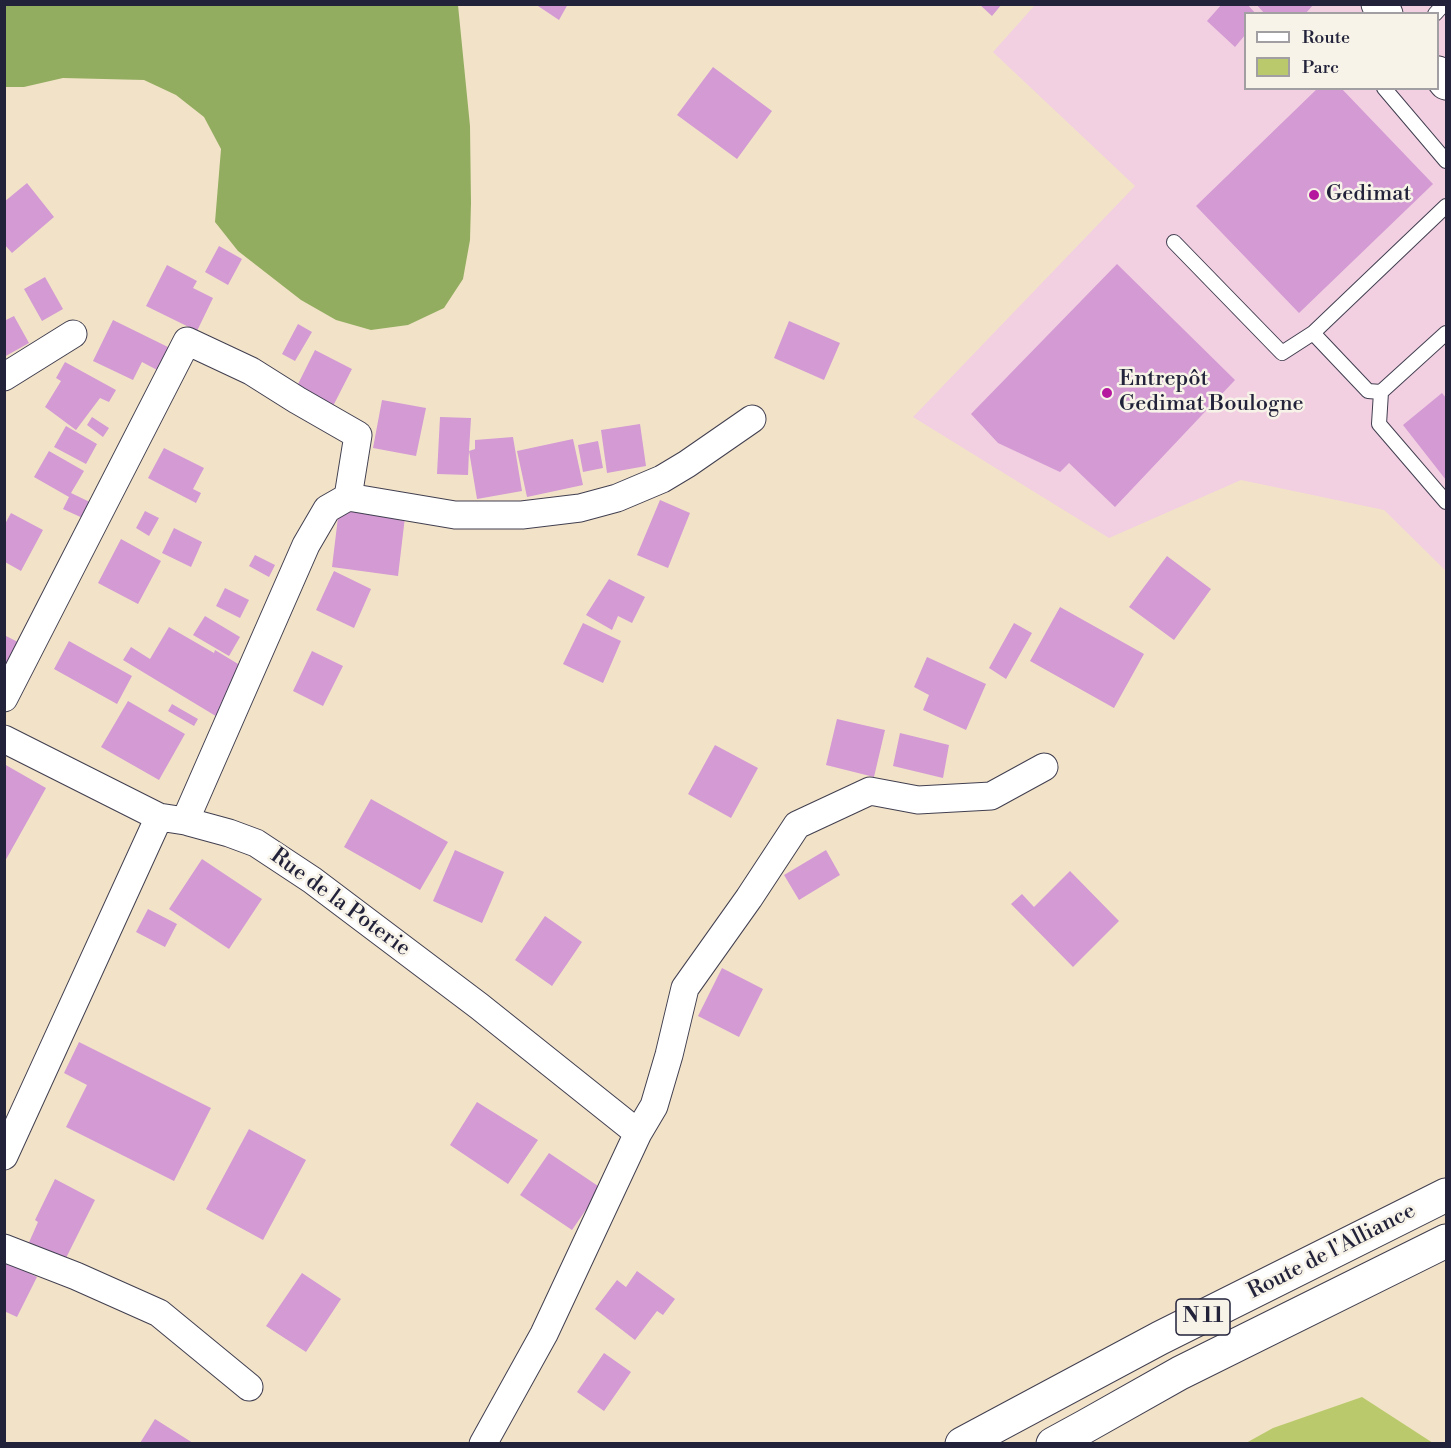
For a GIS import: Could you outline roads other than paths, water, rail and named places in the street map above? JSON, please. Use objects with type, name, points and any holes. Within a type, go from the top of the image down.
[{"type":"main road","name":"Route de l'Alliance","points":[[962,1443],[1160,1338],[1446,1195]]},
{"type":"main road","name":"Route de l'Alliance","points":[[1053,1443],[1073,1435],[1180,1373],[1446,1241]]},
{"type":"street","points":[[4,377],[73,334]]},
{"type":"street","points":[[4,698],[187,341],[251,371],[358,435],[348,497]]},
{"type":"street","points":[[185,821],[306,545],[327,509],[348,497],[455,515],[522,515],[580,508],[617,498],[662,479],[752,419]]},
{"type":"street","name":"Rue de la Poterie","points":[[4,739],[159,817],[185,821],[256,843],[312,880],[479,1006],[638,1133]]},
{"type":"street","points":[[483,1443],[544,1334],[638,1133],[654,1106],[685,988],[797,825],[870,791],[918,800],[991,796],[1044,767]]},
{"type":"street","points":[[4,1156],[159,817]]},
{"type":"street","points":[[4,1248],[76,1276],[159,1313],[249,1386]]},
{"type":"lane","points":[[1386,90],[1446,161]]},
{"type":"lane","points":[[1174,243],[1282,353],[1313,333],[1446,206]]},
{"type":"lane","points":[[1313,333],[1368,391],[1381,392]]},
{"type":"lane","points":[[1446,333],[1381,392],[1379,424],[1446,502]]},
{"type":"place","name":"Gedimat","points":[[1314,195]]},
{"type":"place","name":"Entrepôt Gedimat Boulogne","points":[[1107,393]]}]
